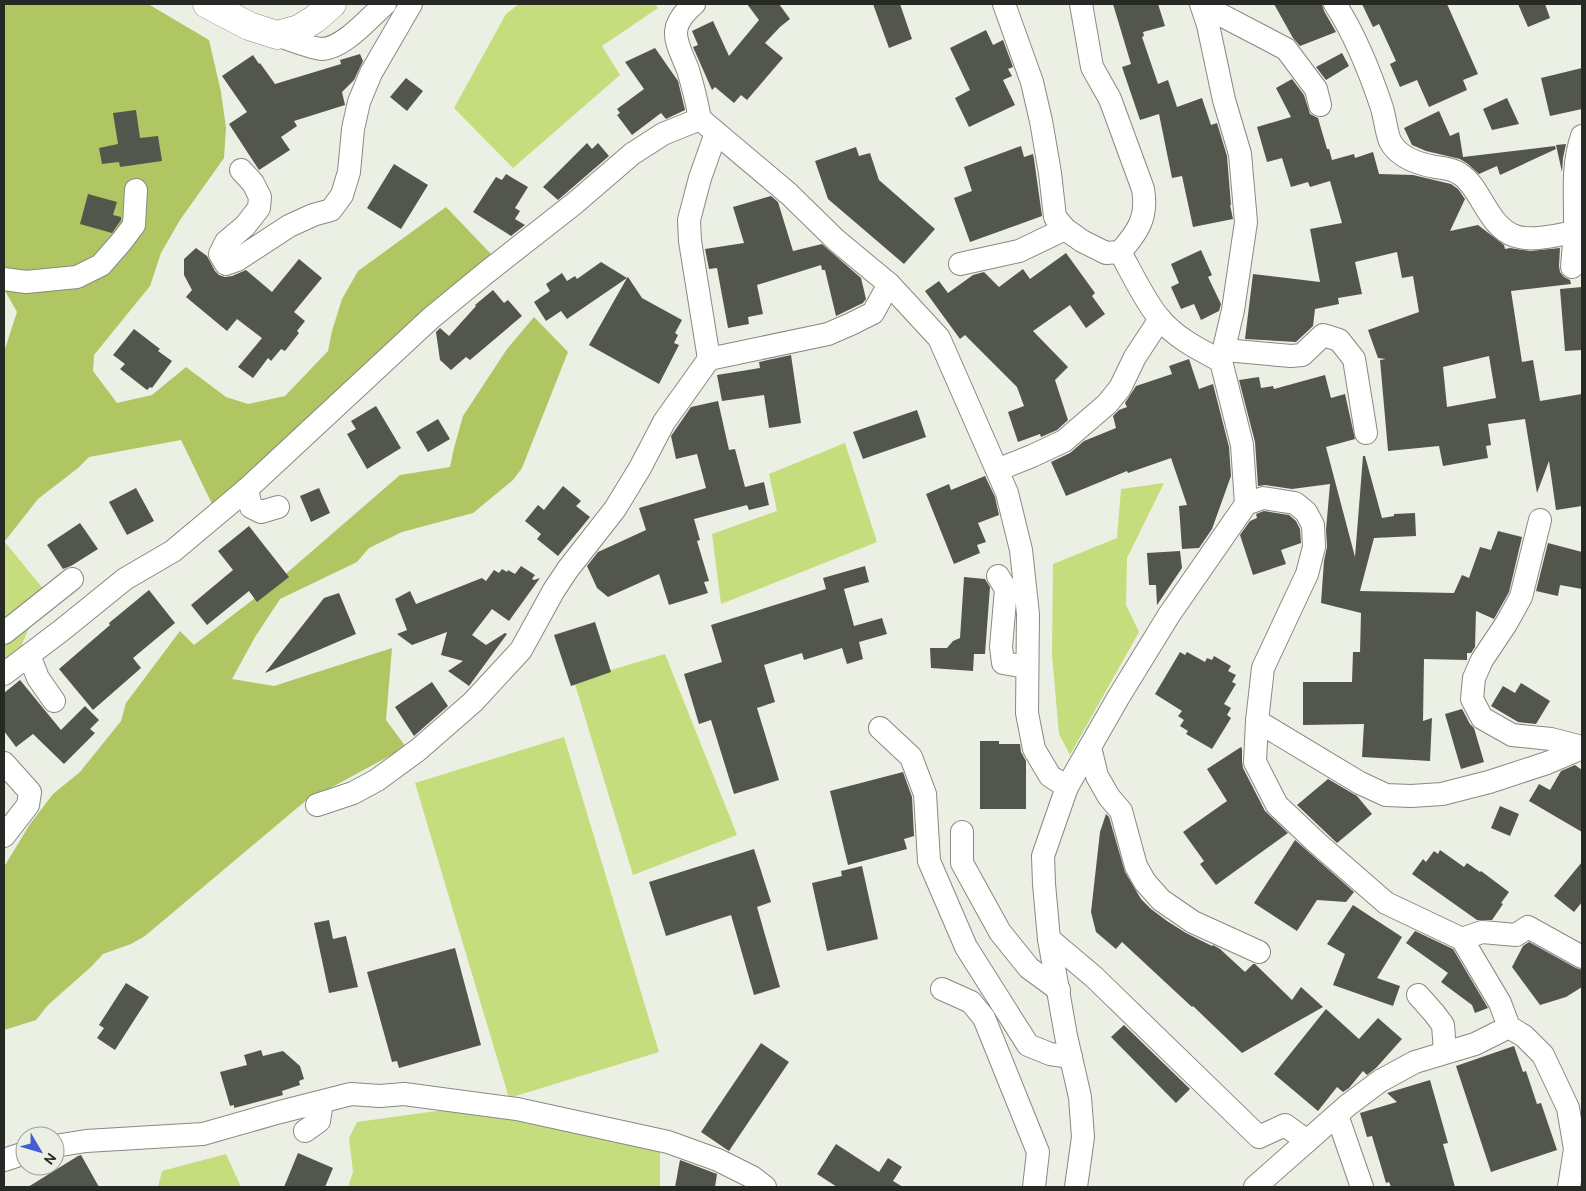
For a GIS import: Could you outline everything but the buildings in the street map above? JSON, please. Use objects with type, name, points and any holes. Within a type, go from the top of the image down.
[{"type":"street","points":[[208,4],[249,26],[321,49],[338,45],[385,4]]},
{"type":"street","points":[[277,35],[299,29],[315,19],[332,4]]},
{"type":"street","points":[[241,170],[253,183],[260,197],[259,208],[245,226],[226,242],[220,254],[226,264],[237,260],[289,226],[313,215],[331,210],[342,195],[349,172],[353,129],[359,102],[371,73],[411,4]]},
{"type":"street","points":[[694,4],[679,21],[676,28],[676,42],[708,126],[700,178],[689,220],[690,241],[709,359]]},
{"type":"street","points":[[1004,4],[1032,82],[1052,182],[1056,217],[1064,228],[1082,241],[1106,253],[1120,252],[1133,238],[1144,216],[1145,202],[1143,189],[1110,99],[1092,67],[1081,4]]},
{"type":"street","points":[[1201,4],[1286,49],[1316,90],[1320,105]]},
{"type":"street","points":[[1201,4],[1208,25],[1224,100],[1240,154],[1246,222],[1223,355],[1242,445],[1246,504]]},
{"type":"street","points":[[1335,4],[1364,59],[1391,142],[1401,154],[1418,162],[1448,169],[1460,174],[1469,183],[1492,217],[1502,228],[1514,236],[1524,238],[1547,237],[1575,232]]},
{"type":"street","points":[[708,126],[789,194],[836,240],[889,284],[939,338],[1007,492],[1021,550],[1028,614],[1027,713],[1034,749],[1050,776],[1067,787]]},
{"type":"street","points":[[4,674],[62,630],[125,578],[173,551],[247,489],[431,318],[632,154],[664,134],[708,126]]},
{"type":"street","points":[[1572,267],[1575,232],[1574,180],[1582,136]]},
{"type":"street","points":[[4,279],[26,282],[77,277],[101,265],[134,225],[136,190]]},
{"type":"street","points":[[960,264],[1019,251],[1064,228]]},
{"type":"street","points":[[1120,252],[1160,319],[1184,340],[1202,352],[1223,355],[1291,356],[1302,355],[1323,335],[1339,340],[1354,360],[1366,434]]},
{"type":"street","points":[[317,805],[353,793],[377,780],[418,750],[473,702],[521,650],[554,590],[615,509],[640,468],[664,422],[709,359],[828,334],[844,328],[873,313],[889,284]]},
{"type":"street","points":[[997,470],[1064,442],[1107,404],[1120,388],[1135,357],[1160,319]]},
{"type":"street","points":[[247,489],[251,507],[261,512],[278,507]]},
{"type":"street","points":[[1076,1187],[1083,1137],[1080,1097],[1049,939],[1043,856],[1067,787],[1169,615],[1246,504],[1263,498],[1295,504],[1306,512],[1313,525],[1314,547],[1307,574],[1263,668],[1257,720],[1255,762],[1277,805],[1386,903],[1462,939],[1500,1003],[1509,1027],[1524,1036],[1543,1055],[1568,1108],[1575,1148],[1569,1187]]},
{"type":"street","points":[[1540,520],[1521,597],[1482,660],[1474,678],[1472,699],[1482,718],[1512,735],[1550,739],[1582,747]]},
{"type":"street","points":[[998,576],[1006,589],[1001,647],[1003,663],[1027,667]]},
{"type":"street","points":[[4,633],[72,579]]},
{"type":"street","points":[[29,655],[38,678],[54,701]]},
{"type":"street","points":[[1257,720],[1360,783],[1386,795],[1442,794],[1489,782],[1539,765],[1582,747]]},
{"type":"street","points":[[880,728],[911,757],[925,794],[928,861],[966,947],[1028,1045],[1050,1054],[1071,1057]]},
{"type":"street","points":[[1090,747],[1097,776],[1109,797],[1121,811],[1136,866],[1145,882],[1161,900],[1193,922],[1259,952]]},
{"type":"street","points":[[4,764],[30,792],[28,805],[4,836]]},
{"type":"street","points":[[962,832],[962,863],[1000,932],[1029,968],[1059,990]]},
{"type":"street","points":[[1462,939],[1482,932],[1516,935],[1528,927],[1582,956]]},
{"type":"street","points":[[1049,939],[1094,978],[1260,1137],[1286,1125],[1307,1141]]},
{"type":"street","points":[[942,989],[971,1002],[984,1018],[1038,1152],[1034,1187]]},
{"type":"street","points":[[1418,995],[1443,1025],[1445,1052]]},
{"type":"street","points":[[1255,1187],[1337,1115],[1380,1081],[1415,1062],[1475,1044],[1509,1027]]},
{"type":"street","points":[[65,1144],[86,1141],[203,1134],[351,1094],[380,1096],[404,1094],[517,1109],[668,1142],[718,1160],[752,1177],[765,1187]]},
{"type":"street","points":[[305,1132],[319,1121],[322,1102]]},
{"type":"street","points":[[1337,1115],[1362,1187]]},
{"type":"green space","points":[[4,4],[148,4],[209,40],[221,92],[226,128],[224,158],[180,220],[161,253],[150,286],[94,355],[93,371],[117,403],[152,395],[186,367],[226,397],[248,404],[285,396],[328,351],[342,299],[358,271],[446,207],[491,254],[215,510],[181,440],[89,457],[38,499],[4,541],[4,352],[17,312],[4,289]]},
{"type":"green space","points":[[519,4],[655,4],[658,8],[602,46],[620,75],[513,168],[454,108],[506,14]]},
{"type":"green space","points":[[534,317],[568,352],[522,468],[513,480],[473,513],[402,532],[369,548],[357,562],[280,599],[255,637],[232,679],[274,686],[392,648],[386,720],[406,747],[309,798],[145,936],[131,944],[103,954],[48,1005],[36,1020],[4,1030],[4,867],[30,824],[53,794],[80,772],[121,721],[126,703],[180,631],[194,645],[281,578],[400,475],[450,467],[463,416],[507,349]]},
{"type":"green space","points":[[845,443],[877,542],[721,604],[712,534],[777,511],[769,474]]},
{"type":"green space","points":[[1164,483],[1127,558],[1126,605],[1139,632],[1070,755],[1059,734],[1052,655],[1053,564],[1117,538],[1121,489]]},
{"type":"green space","points":[[4,541],[45,591],[16,658],[4,667]]},
{"type":"green space","points":[[665,654],[737,835],[633,875],[574,681]]},
{"type":"green space","points":[[564,737],[659,1052],[509,1098],[415,783]]},
{"type":"green space","points":[[451,1109],[610,1138],[660,1150],[660,1187],[348,1187],[353,1172],[349,1138],[357,1122]]},
{"type":"green space","points":[[226,1154],[241,1187],[158,1187],[162,1171]]}]
